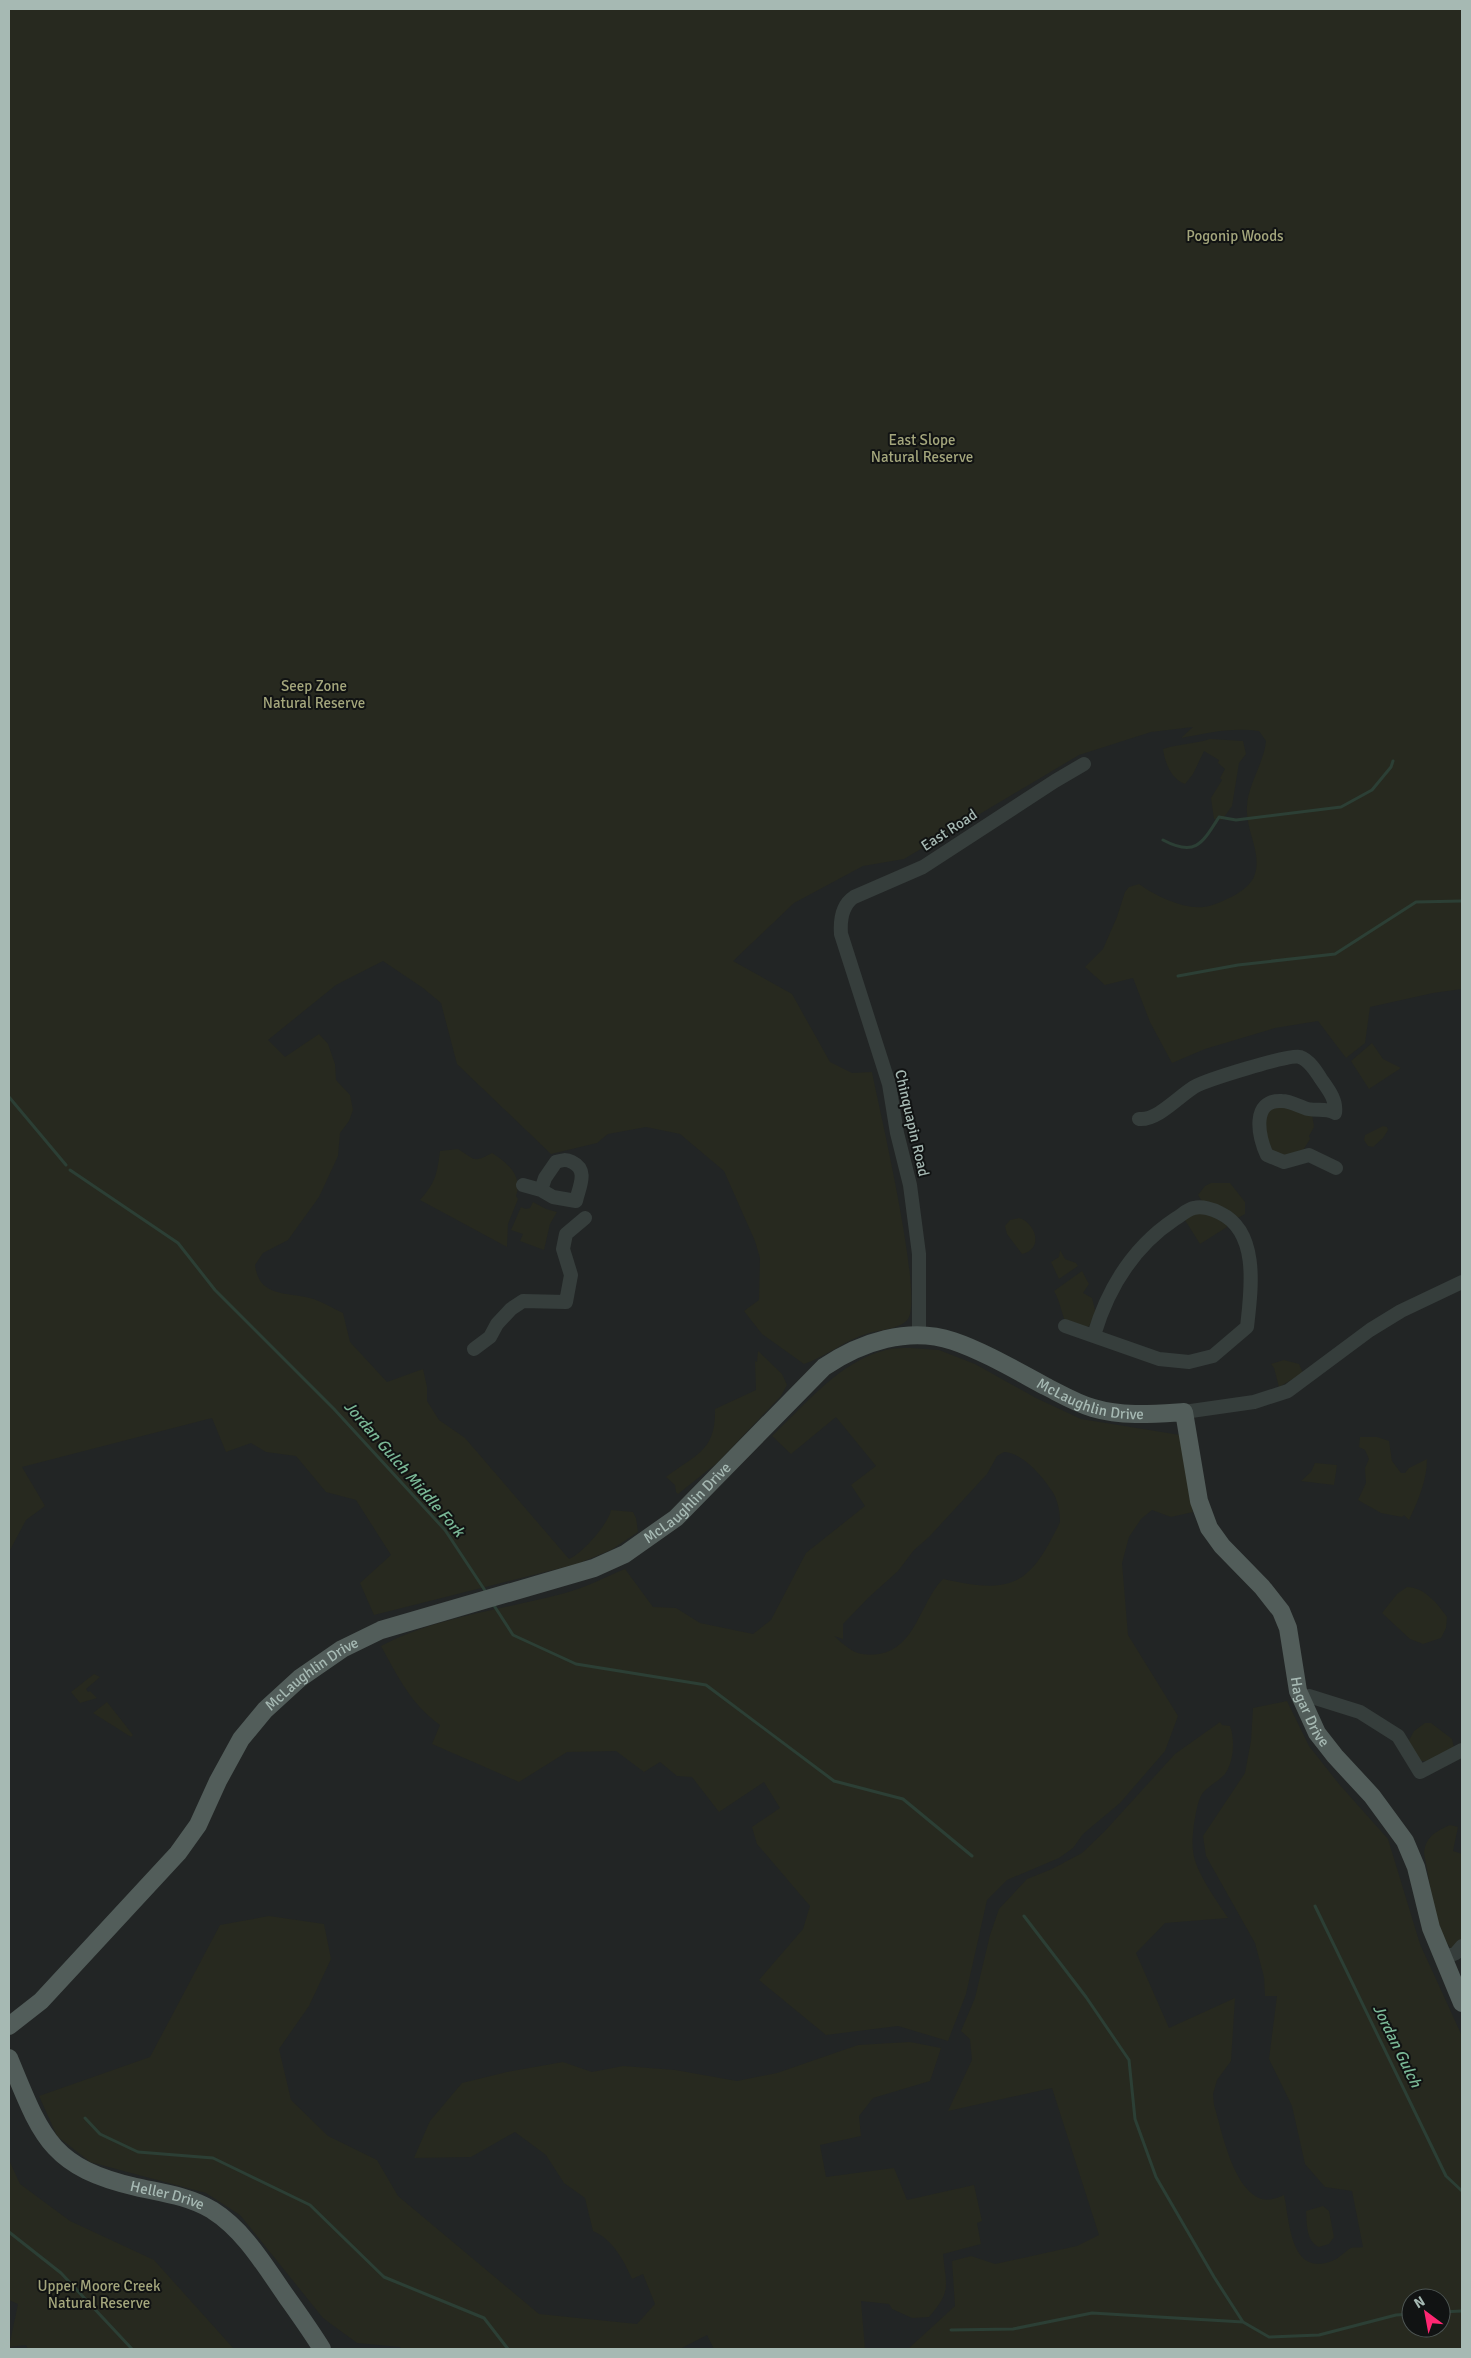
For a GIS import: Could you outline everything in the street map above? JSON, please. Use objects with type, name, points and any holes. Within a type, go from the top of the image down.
[{"type":"main road","name":"McLaughlin Drive","points":[[9,2026],[41,2001],[178,1853],[198,1825],[218,1781],[242,1739],[265,1710],[300,1678],[342,1649],[368,1634],[422,1616],[543,1584],[610,1562],[642,1544],[672,1521],[824,1368],[839,1357],[870,1342],[919,1335],[952,1340],[1063,1396],[1095,1408],[1135,1415],[1184,1412]]},
{"type":"main road","name":"Hagar Drive","points":[[1184,1412],[1200,1501],[1210,1528],[1222,1546],[1262,1587],[1281,1611],[1288,1628],[1295,1677],[1305,1708],[1324,1744],[1372,1796],[1405,1841],[1416,1867],[1429,1922],[1462,2003]]},
{"type":"main road","name":"Heller Drive","points":[[9,2058],[35,2119],[48,2142],[82,2169],[98,2176],[137,2187],[182,2196],[214,2212],[246,2240],[322,2349]]},
{"type":"street","name":"East Road","points":[[840,925],[847,902],[854,897],[923,867],[1055,780],[1084,764]]},
{"type":"street","name":"Chinquapin Road","points":[[840,925],[845,951],[888,1084],[916,1218],[919,1254],[919,1335]]},
{"type":"street","points":[[1139,1119],[1146,1120],[1157,1116],[1176,1100],[1204,1083],[1294,1056],[1304,1059],[1317,1073],[1335,1101],[1335,1113],[1331,1110],[1305,1109],[1285,1101],[1276,1101],[1264,1106],[1260,1112],[1259,1121],[1262,1142],[1267,1156],[1284,1162],[1308,1155],[1336,1168]]},
{"type":"street","points":[[523,1185],[541,1190],[553,1197],[576,1201],[582,1176],[578,1165],[568,1160],[562,1160],[552,1166],[541,1190]]},
{"type":"street","points":[[1065,1326],[1159,1359],[1189,1362],[1213,1356],[1247,1327],[1251,1272],[1243,1234],[1235,1223],[1214,1210],[1195,1208],[1159,1229],[1134,1256],[1112,1287],[1094,1335]]},
{"type":"street","points":[[474,1349],[490,1337],[511,1309],[523,1301],[566,1302],[571,1275],[563,1250],[566,1234],[585,1218]]},
{"type":"street","name":"McLaughlin Drive","points":[[1184,1412],[1254,1402],[1288,1391],[1400,1311],[1462,1282]]},
{"type":"street","points":[[1309,1696],[1360,1712],[1398,1736],[1420,1772],[1462,1750]]},
{"type":"street","points":[[1444,1958],[1456,1953],[1462,1946]]},
{"type":"shaded area","points":[[9,9],[819,110],[1357,716],[1462,707],[1462,2349],[9,2349]]},
{"type":"green space","points":[[9,9],[1462,9],[1462,989],[1433,993],[1370,1007],[1365,1043],[1346,1058],[1318,1021],[1275,1028],[1205,1049],[1172,1063],[1150,1022],[1133,978],[1105,985],[1085,967],[1103,949],[1117,917],[1125,892],[1129,887],[1139,884],[1153,893],[1178,904],[1203,907],[1235,895],[1246,888],[1251,882],[1255,874],[1257,862],[1248,822],[1247,806],[1250,790],[1265,749],[1266,741],[1259,731],[1229,730],[1181,738],[1193,727],[1151,732],[1079,755],[904,859],[863,866],[794,903],[733,961],[792,994],[830,1062],[852,1073],[872,1072],[899,1201],[910,1276],[911,1304],[908,1319],[900,1325],[860,1336],[804,1364],[762,1334],[744,1311],[759,1300],[760,1258],[755,1241],[724,1171],[680,1134],[646,1127],[608,1134],[597,1143],[551,1154],[457,1064],[441,1003],[423,988],[383,961],[336,985],[268,1040],[285,1057],[319,1034],[328,1044],[335,1064],[336,1080],[350,1095],[353,1110],[349,1121],[340,1133],[338,1156],[319,1197],[288,1240],[263,1253],[255,1265],[257,1275],[268,1288],[314,1299],[343,1313],[350,1342],[387,1382],[423,1369],[427,1387],[427,1401],[439,1420],[465,1438],[569,1559],[581,1551],[594,1538],[611,1510],[633,1512],[638,1532],[611,1550],[577,1564],[374,1615],[360,1583],[391,1555],[356,1500],[326,1492],[296,1456],[266,1452],[251,1443],[226,1452],[212,1418],[22,1467],[45,1506],[26,1520],[9,1552]]},
{"type":"green space","points":[[1210,739],[1243,741],[1246,754],[1239,763],[1232,806],[1222,820],[1214,819],[1211,798],[1222,780],[1220,778],[1225,769],[1218,763],[1219,760],[1204,751],[1193,774],[1185,784],[1172,774],[1165,760],[1163,749]]},
{"type":"green space","points":[[1372,1043],[1383,1059],[1401,1068],[1369,1089],[1351,1061]]},
{"type":"green space","points":[[1280,1103],[1312,1114],[1314,1127],[1309,1136],[1310,1139],[1302,1152],[1290,1157],[1269,1150],[1263,1113]]},
{"type":"green space","points":[[1383,1126],[1387,1127],[1388,1130],[1383,1138],[1373,1147],[1368,1146],[1364,1140],[1365,1135]]},
{"type":"green space","points":[[458,1149],[474,1159],[492,1153],[503,1161],[516,1176],[518,1189],[516,1196],[518,1199],[508,1224],[507,1247],[420,1200],[435,1177],[440,1151]]},
{"type":"green space","points":[[1211,1183],[1230,1183],[1245,1202],[1245,1214],[1236,1219],[1203,1203],[1198,1195],[1205,1186]]},
{"type":"green space","points":[[533,1202],[557,1212],[550,1224],[544,1250],[520,1241],[523,1234],[511,1230],[521,1207],[530,1208]]},
{"type":"green space","points":[[1197,1212],[1226,1220],[1227,1227],[1200,1244],[1185,1220]]},
{"type":"green space","points":[[1019,1218],[1030,1225],[1035,1236],[1033,1247],[1022,1254],[1007,1234],[1005,1226],[1010,1220]]},
{"type":"green space","points":[[1060,1250],[1065,1259],[1076,1263],[1078,1266],[1059,1279],[1051,1262],[1059,1257]]},
{"type":"green space","points":[[1082,1271],[1089,1284],[1083,1293],[1092,1298],[1096,1314],[1089,1326],[1082,1329],[1066,1323],[1054,1291]]},
{"type":"green space","points":[[907,1348],[939,1350],[975,1364],[1036,1398],[1081,1419],[1180,1435],[1193,1512],[1171,1517],[1152,1510],[1141,1519],[1129,1537],[1122,1563],[1128,1635],[1178,1716],[1165,1751],[1120,1803],[1083,1834],[1073,1848],[1059,1858],[1007,1880],[987,1900],[966,1994],[948,2041],[898,2026],[826,2035],[759,1980],[803,1929],[810,1906],[757,1844],[752,1827],[780,1808],[764,1782],[719,1812],[692,1777],[677,1776],[660,1762],[644,1772],[616,1751],[567,1752],[519,1782],[432,1744],[440,1725],[413,1699],[399,1679],[381,1646],[425,1627],[572,1591],[625,1569],[653,1607],[676,1608],[700,1623],[753,1634],[771,1620],[806,1553],[865,1506],[851,1485],[876,1466],[836,1417],[791,1454],[772,1436],[810,1398],[853,1364],[886,1350]],"holes":[[[1004,1452],[1011,1453],[1025,1461],[1043,1479],[1054,1495],[1059,1510],[1060,1522],[1049,1544],[1028,1573],[1002,1585],[986,1586],[943,1579],[928,1600],[909,1634],[891,1650],[879,1654],[859,1653],[849,1649],[834,1636],[843,1639],[843,1624],[898,1571],[914,1550],[929,1537],[987,1474],[997,1456]]]},
{"type":"green space","points":[[758,1351],[782,1374],[787,1385],[781,1396],[717,1463],[678,1494],[675,1485],[666,1477],[695,1456],[708,1443],[712,1434],[715,1409],[756,1390],[755,1361],[757,1362]]},
{"type":"green space","points":[[1284,1360],[1299,1364],[1303,1373],[1279,1387],[1274,1368],[1271,1364]]},
{"type":"green space","points":[[1360,1437],[1377,1437],[1389,1441],[1392,1461],[1401,1473],[1405,1473],[1409,1468],[1427,1459],[1424,1483],[1409,1520],[1404,1515],[1402,1517],[1381,1513],[1358,1500],[1366,1483],[1365,1468],[1369,1459],[1365,1450],[1359,1447]]},
{"type":"green space","points":[[1315,1463],[1337,1465],[1334,1485],[1301,1481],[1311,1472]]},
{"type":"green space","points":[[1407,1587],[1425,1593],[1447,1617],[1446,1628],[1441,1638],[1423,1644],[1410,1639],[1382,1613],[1397,1594]]},
{"type":"green space","points":[[94,1674],[100,1677],[86,1689],[97,1698],[80,1703],[71,1692]]},
{"type":"green space","points":[[1287,1701],[1309,1746],[1339,1784],[1388,1839],[1420,1944],[1462,2036],[1462,2349],[908,2349],[955,2306],[952,2261],[971,2256],[995,2264],[1077,2246],[1099,2235],[1052,2088],[948,2111],[972,2060],[970,2039],[961,2031],[975,1998],[990,1935],[999,1909],[1027,1879],[1052,1869],[1082,1853],[1104,1832],[1175,1754],[1220,1722],[1222,1725],[1230,1726],[1232,1731],[1232,1757],[1225,1774],[1202,1794],[1194,1821],[1193,1845],[1197,1867],[1228,1918],[1165,1923],[1136,1953],[1169,2028],[1235,1998],[1231,2061],[1217,2080],[1213,2094],[1214,2105],[1225,2144],[1243,2184],[1252,2193],[1265,2200],[1284,2195],[1294,2244],[1300,2254],[1308,2261],[1318,2264],[1332,2261],[1351,2248],[1363,2247],[1352,2191],[1325,2187],[1305,2164],[1292,2106],[1269,2059],[1277,1996],[1265,1996],[1264,1977],[1255,1943],[1206,1856],[1203,1836],[1245,1773],[1251,1741],[1253,1708]]},
{"type":"green space","points":[[107,1702],[133,1735],[131,1737],[93,1713]]},
{"type":"green space","points":[[1425,1723],[1431,1723],[1452,1739],[1454,1748],[1431,1761],[1419,1761],[1408,1742],[1414,1731]]},
{"type":"green space","points":[[1450,1825],[1458,1827],[1453,1851],[1462,1854],[1462,1940],[1452,1949],[1446,1942],[1437,1919],[1424,1854],[1426,1843],[1429,1839]]},
{"type":"green space","points":[[269,1916],[324,1924],[331,1959],[309,2006],[279,2049],[291,2100],[328,2136],[377,2160],[398,2196],[539,2314],[637,2324],[655,2304],[643,2274],[632,2279],[621,2257],[612,2245],[593,2231],[585,2198],[564,2183],[546,2155],[515,2132],[471,2157],[414,2158],[430,2121],[462,2083],[507,2072],[563,2062],[592,2072],[623,2066],[675,2070],[737,2081],[777,2073],[858,2045],[910,2042],[941,2048],[930,2081],[873,2098],[859,2116],[861,2136],[820,2145],[826,2177],[894,2168],[907,2200],[974,2185],[982,2221],[977,2223],[981,2244],[943,2254],[946,2288],[941,2301],[929,2317],[912,2318],[892,2309],[889,2304],[861,2301],[865,2349],[714,2349],[707,2335],[680,2349],[402,2349],[400,2347],[357,2343],[323,2318],[240,2215],[206,2193],[90,2162],[57,2136],[39,2096],[150,2057],[220,1925]]},
{"type":"green space","name":"Upper Moore Creek Natural Reserve","points":[[9,2160],[20,2184],[70,2221],[154,2260],[234,2349],[28,2349],[26,2345],[9,2347],[18,2304],[9,2300]]},
{"type":"green space","points":[[1323,2206],[1329,2211],[1334,2237],[1329,2244],[1319,2247],[1309,2236],[1306,2211]]},
{"type":"waterway","points":[[1163,840],[1183,847],[1197,845],[1208,834],[1219,817],[1236,820],[1341,807],[1372,790],[1391,767],[1393,761]]},
{"type":"waterway","points":[[1178,976],[1238,965],[1335,954],[1416,902],[1462,901]]},
{"type":"waterway","name":"Jordan Gulch Middle Fork","points":[[9,1097],[66,1165]]},
{"type":"waterway","name":"Jordan Gulch Middle Fork","points":[[70,1170],[178,1243],[215,1290],[334,1409],[445,1530],[486,1592]]},
{"type":"waterway","name":"Jordan Gulch Middle Fork","points":[[493,1604],[513,1635],[576,1664],[706,1685],[834,1781],[903,1799],[972,1856]]},
{"type":"waterway","name":"Jordan Gulch","points":[[1315,1906],[1446,2176],[1462,2191]]},
{"type":"waterway","name":"Jordan Gulch Middle Fork","points":[[1024,1916],[1086,1997],[1129,2060],[1135,2119],[1156,2177],[1214,2277],[1243,2322],[1269,2337],[1319,2335],[1401,2315]]},
{"type":"waterway","points":[[85,2118],[100,2134],[138,2152],[213,2158],[310,2205],[384,2277],[484,2318],[508,2349]]},
{"type":"waterway","points":[[9,2232],[61,2273],[132,2349]]},
{"type":"waterway","name":"Jordan Gulch Middle Fork","points":[[1451,2312],[1462,2311]]},
{"type":"waterway","points":[[951,2330],[1013,2329],[1092,2313],[1243,2322]]},
{"type":"park label","name":"Pogonip Woods","points":[[1235,236]]},
{"type":"park label","name":"East Slope Natural Reserve","points":[[922,448]]},
{"type":"park label","name":"Seep Zone Natural Reserve","points":[[314,694]]}]
